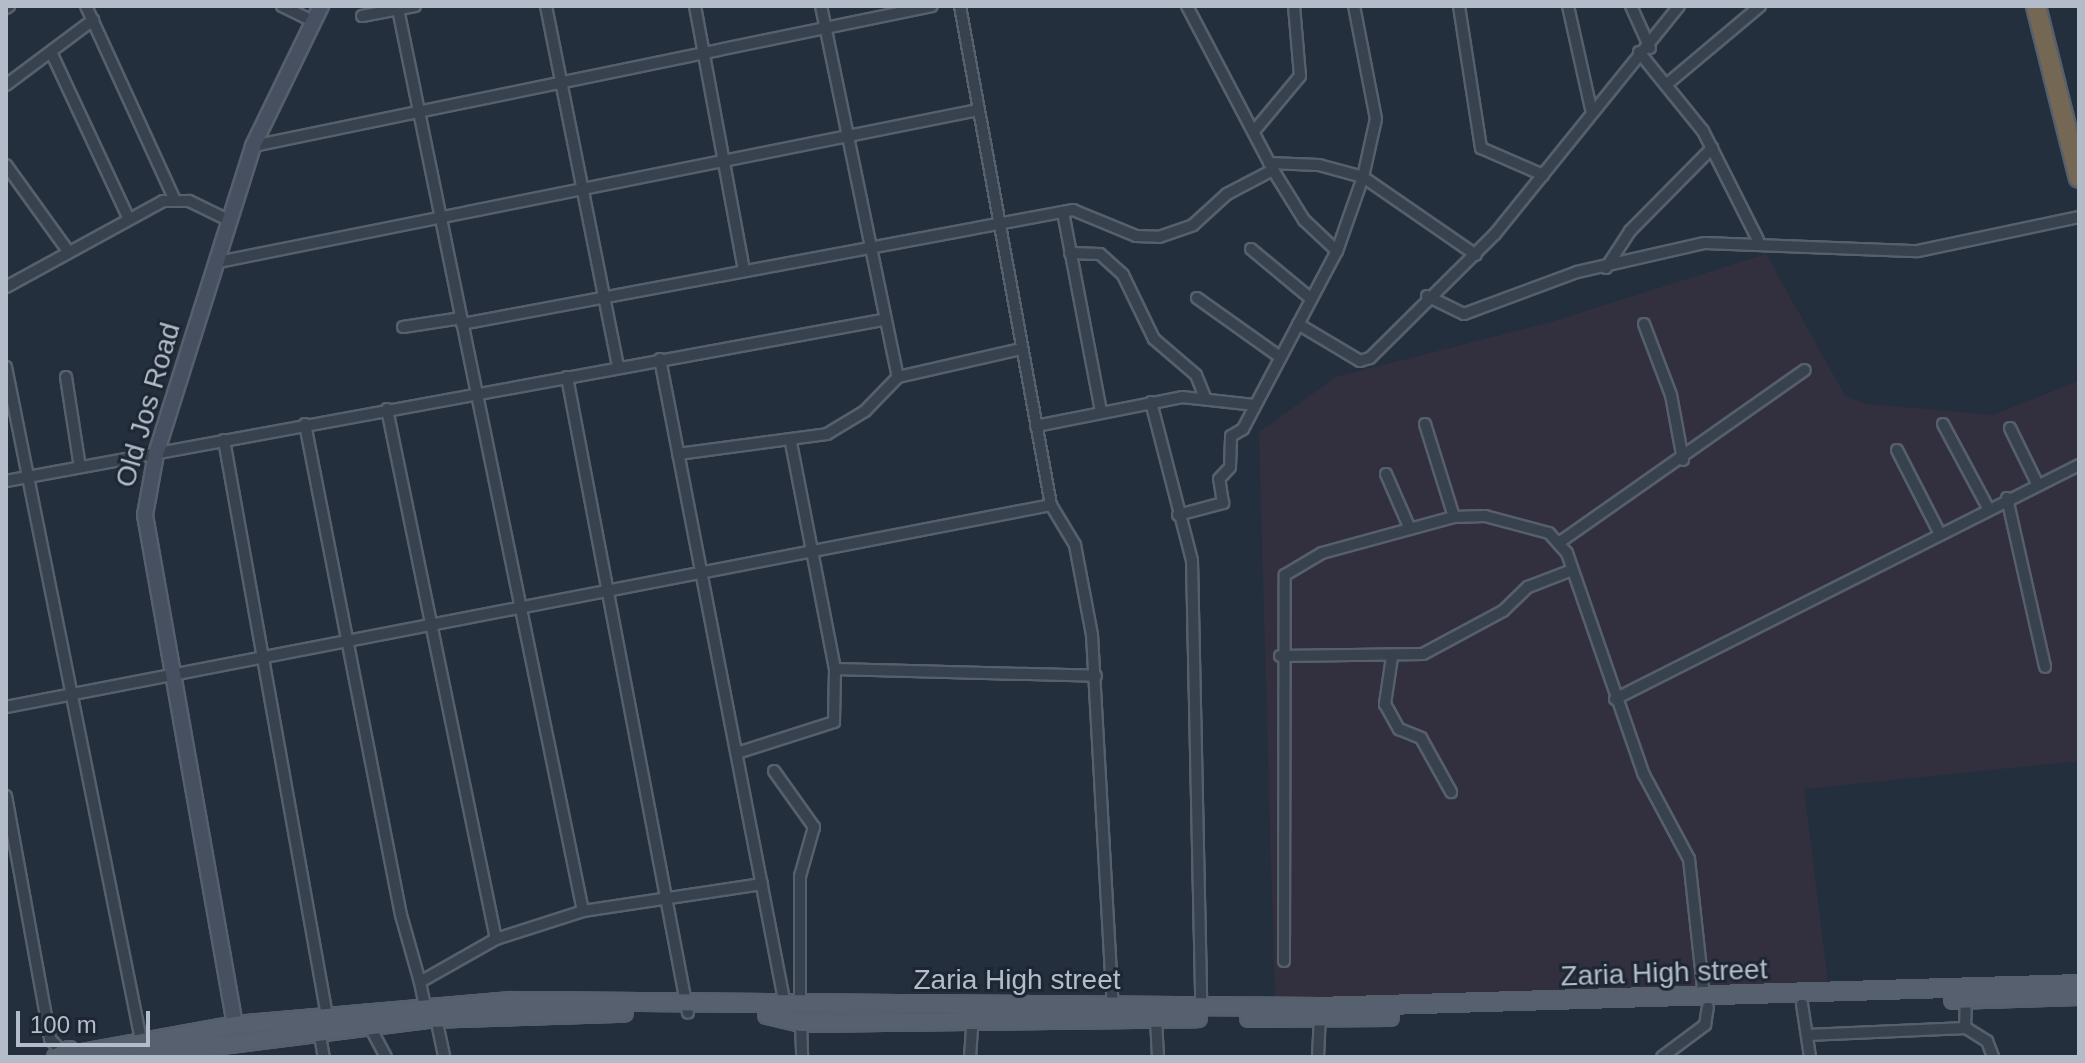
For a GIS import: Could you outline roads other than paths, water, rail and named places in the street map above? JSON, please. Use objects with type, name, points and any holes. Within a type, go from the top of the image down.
[{"type":"highway","points":[[2036,6],[2073,135],[2079,178]]},
{"type":"main road","name":"Old Jos Road","points":[[235,1025],[146,541],[156,454],[253,146],[321,6]]},
{"type":"main road","points":[[1964,994],[2079,984]]},
{"type":"main road","name":"Zaria High street","points":[[686,1008],[786,1016],[801,1023],[973,1018],[1156,1019],[1964,994]]},
{"type":"main road","name":"Zaria High street","points":[[1706,1002],[1802,1004],[1964,994]]},
{"type":"main road","points":[[1964,994],[2079,996]]},
{"type":"main road","name":"Zaria High street","points":[[127,1057],[323,1023],[430,1012],[792,1005],[1113,1006],[1320,1013]]},
{"type":"main road","name":"Zaria High street","points":[[67,1055],[235,1025],[369,1025],[430,1012]]},
{"type":"street","points":[[86,6],[174,198],[230,221]]},
{"type":"street","points":[[282,6],[313,21]]},
{"type":"street","points":[[362,16],[415,6]]},
{"type":"street","points":[[546,6],[618,366]]},
{"type":"street","points":[[695,6],[744,270]]},
{"type":"street","points":[[821,6],[882,320],[898,377]]},
{"type":"street","points":[[253,146],[932,6]]},
{"type":"street","points":[[960,6],[1051,505],[1065,519],[1081,571],[1096,676],[1113,1006]]},
{"type":"street","points":[[1187,6],[1255,130],[1271,166],[1304,220],[1337,251]]},
{"type":"street","points":[[1255,130],[1300,76],[1294,6]]},
{"type":"street","points":[[1178,515],[1223,503],[1219,479],[1230,467],[1231,436],[1254,405],[1337,251],[1363,177],[1376,119],[1354,6]]},
{"type":"street","points":[[1459,6],[1481,148],[1543,175]]},
{"type":"street","points":[[1568,6],[1591,109]]},
{"type":"street","points":[[1631,6],[1644,50],[1712,148],[1758,240]]},
{"type":"street","points":[[1298,324],[1365,361],[1427,296],[1476,255],[1543,175],[1591,109],[1679,6]]},
{"type":"street","points":[[1666,85],[1760,6]]},
{"type":"street","points":[[398,9],[583,911]]},
{"type":"street","points":[[6,85],[93,20]]},
{"type":"street","points":[[51,52],[129,219]]},
{"type":"street","points":[[218,262],[725,158],[978,110]]},
{"type":"street","points":[[1606,268],[1630,231],[1712,148]]},
{"type":"street","points":[[6,165],[68,251]]},
{"type":"street","points":[[403,327],[603,299],[744,270],[999,227],[1063,212],[1081,211],[1136,236],[1159,237],[1193,225],[1227,194],[1271,166],[1363,177],[1476,255]]},
{"type":"street","points":[[6,287],[68,251],[174,198]]},
{"type":"street","points":[[1063,212],[1101,412]]},
{"type":"street","points":[[1427,296],[1464,314],[1682,247],[1758,240],[1918,251],[2079,217]]},
{"type":"street","points":[[1251,249],[1310,298]]},
{"type":"street","points":[[1070,253],[1100,254],[1123,275],[1154,339],[1196,375],[1205,397]]},
{"type":"street","points":[[1197,298],[1280,357]]},
{"type":"street","points":[[6,481],[477,391],[882,320]]},
{"type":"street","points":[[1644,324],[1671,395],[1683,460]]},
{"type":"street","points":[[678,454],[791,442],[841,428],[898,377],[1021,349]]},
{"type":"street","points":[[660,359],[762,884],[792,1005]]},
{"type":"street","points":[[1560,542],[1683,460],[1805,370]]},
{"type":"street","points":[[7,374],[31,476],[141,1040]]},
{"type":"street","points":[[66,377],[80,467]]},
{"type":"street","points":[[567,377],[686,1008]]},
{"type":"street","points":[[1036,426],[1151,402],[1205,397],[1254,405]]},
{"type":"street","points":[[1151,402],[1192,561],[1201,1008]]},
{"type":"street","points":[[387,409],[435,622],[496,939]]},
{"type":"street","points":[[6,422],[18,420]]},
{"type":"street","points":[[305,424],[401,915],[444,1057]]},
{"type":"street","points":[[1425,424],[1454,517]]},
{"type":"street","points":[[1943,424],[1988,508]]},
{"type":"street","points":[[2010,428],[2037,483]]},
{"type":"street","points":[[224,440],[265,654],[323,1023],[324,1057]]},
{"type":"street","points":[[737,753],[834,722],[835,669],[807,552],[791,442]]},
{"type":"street","points":[[1897,450],[1939,532]]},
{"type":"street","points":[[1615,699],[1939,532],[2079,465]]},
{"type":"street","points":[[1386,474],[1410,529]]},
{"type":"street","points":[[2007,498],[2045,667]]},
{"type":"street","points":[[6,707],[265,654],[1051,505]]},
{"type":"street","points":[[1284,961],[1286,712],[1280,656],[1290,569],[1454,517],[1504,519],[1560,542],[1615,699],[1692,869],[1706,1002],[1705,1025],[1662,1057]]},
{"type":"street","points":[[1280,656],[1392,657],[1449,642],[1528,587],[1572,570]]},
{"type":"street","points":[[1392,657],[1385,704],[1399,729],[1421,738],[1451,792]]},
{"type":"street","points":[[835,669],[1096,676]]},
{"type":"street","points":[[774,771],[814,827],[800,876],[792,1005]]},
{"type":"street","points":[[6,796],[50,1039],[67,1055]]},
{"type":"street","points":[[420,982],[496,939],[583,911],[667,901],[762,884]]},
{"type":"street","points":[[1964,994],[1965,1028]]},
{"type":"street","points":[[1802,1004],[1810,1057]]},
{"type":"street","points":[[1318,1057],[1320,1013]]},
{"type":"street","points":[[970,1057],[973,1018]]},
{"type":"street","points":[[1156,1019],[1158,1057]]},
{"type":"street","points":[[801,1023],[802,1057]]},
{"type":"street","points":[[369,1025],[386,1057]]},
{"type":"street","points":[[1807,1035],[1965,1028],[1982,1037],[1993,1057]]}]
